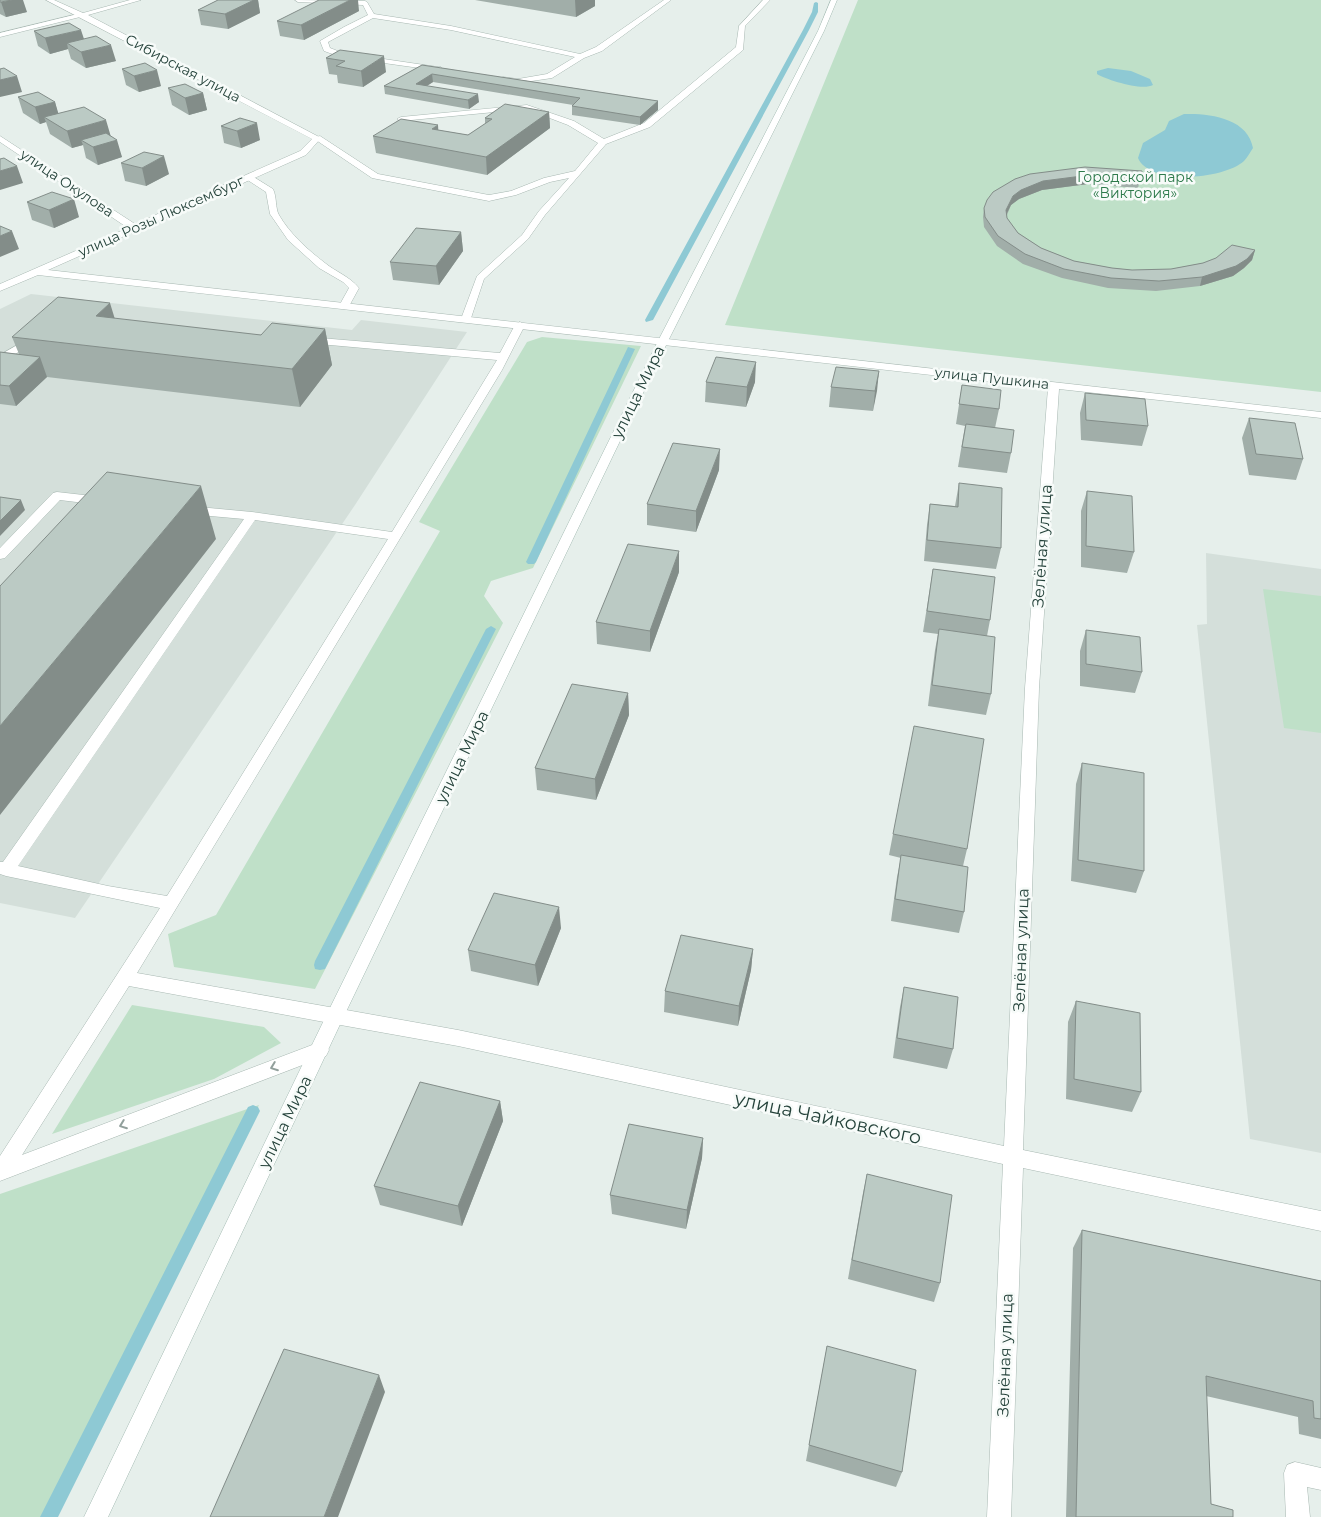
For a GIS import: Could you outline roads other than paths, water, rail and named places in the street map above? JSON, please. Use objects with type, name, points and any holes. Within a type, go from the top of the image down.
[{"type":"street","name":"Сибирская улица","points":[[49,0],[82,15],[317,138],[375,176],[489,198],[513,193],[547,180],[578,173]]},
{"type":"street","points":[[0,35],[138,0]]},
{"type":"street","points":[[298,0],[364,3],[372,16]]},
{"type":"street","points":[[498,78],[518,81],[549,76],[581,56],[599,49],[668,0]]},
{"type":"street","points":[[466,319],[480,278],[525,237],[542,213],[603,142],[647,125],[740,48],[742,26],[767,0]]},
{"type":"street","name":"улица Мира","points":[[96,1517],[335,1016],[663,341],[821,31],[833,0]]},
{"type":"street","points":[[449,71],[341,55],[327,49],[324,41],[372,16],[451,28],[581,56]]},
{"type":"street","points":[[401,119],[527,107],[570,123],[603,142]]},
{"type":"street","name":"улица Окулова","points":[[0,138],[133,228]]},
{"type":"street","name":"улица Розы Люксембург","points":[[0,288],[303,153],[317,138]]},
{"type":"street","points":[[249,177],[270,191],[274,214],[291,238],[322,266],[346,280],[354,288],[344,306]]},
{"type":"street","name":"улица Пушкина","points":[[38,272],[1321,415]]},
{"type":"street","points":[[1,1172],[171,903],[504,357],[520,325]]},
{"type":"street","points":[[0,360],[41,334]]},
{"type":"street","points":[[298,339],[504,357]]},
{"type":"street","name":"Зелёная улица","points":[[998,1517],[1032,688],[1054,384]]},
{"type":"street","points":[[0,555],[58,496],[119,503]]},
{"type":"street","points":[[86,516],[100,501]]},
{"type":"street","points":[[176,509],[252,516],[395,536]]},
{"type":"street","points":[[171,903],[108,892],[3,869],[252,516]]},
{"type":"street","name":"улица Чайковского","points":[[124,978],[458,1038],[1321,1221]]},
{"type":"street","points":[[1,1172],[320,1050]]},
{"type":"street","points":[[1298,1517],[1295,1473],[1321,1479]]},
{"type":"water","points":[[1108,68],[1131,71],[1150,79],[1153,85],[1133,86],[1116,82],[1097,74],[1097,71]]},
{"type":"water","points":[[1184,114],[1216,116],[1226,119],[1244,130],[1250,138],[1253,148],[1244,161],[1234,167],[1205,175],[1172,176],[1157,173],[1145,167],[1138,158],[1143,143],[1165,130],[1169,121]]},
{"type":"waterway","points":[[649,320],[806,30],[815,12],[816,3]]},
{"type":"waterway","points":[[531,562],[631,349]]},
{"type":"waterway","points":[[320,965],[491,629]]},
{"type":"waterway","points":[[49,1517],[253,1111]]},
{"type":"park label","name":"Городской парк «Виктория»","points":[[1135,186]]}]
